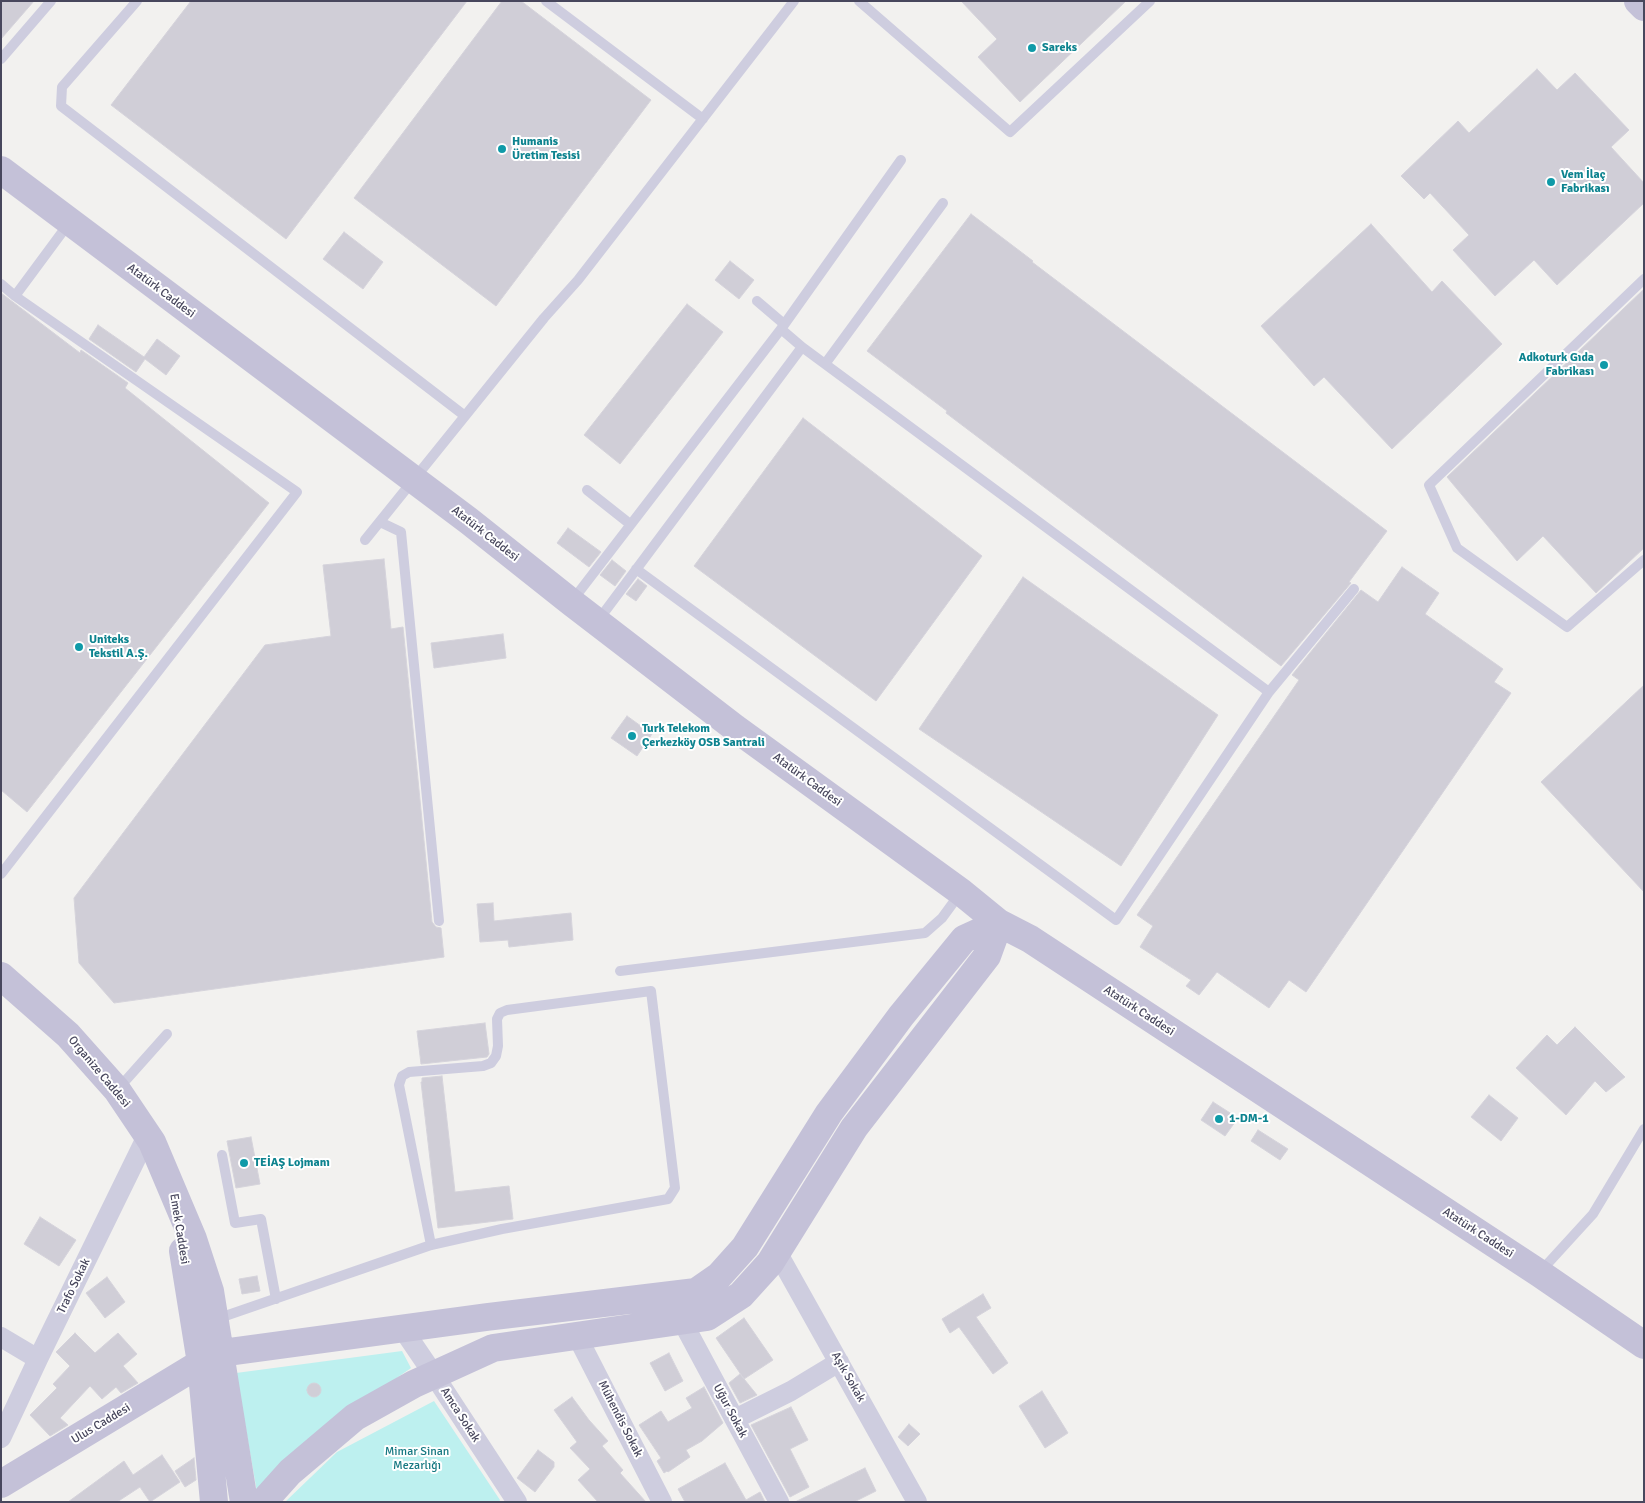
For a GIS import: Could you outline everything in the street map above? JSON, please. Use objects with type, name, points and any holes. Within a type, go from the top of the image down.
[{"type":"street","points":[[1638,1],[1644,8]]},
{"type":"street","name":"Atatürk Caddesi","points":[[1,170],[414,480],[735,728],[962,892],[999,923],[1030,938],[1539,1273],[1644,1345]]},
{"type":"street","points":[[262,1502],[290,1472],[355,1417],[414,1384],[493,1348],[707,1317],[741,1295],[770,1263],[854,1128],[987,956],[999,923]]},
{"type":"street","points":[[211,1358],[402,1328],[696,1292],[720,1276],[746,1247],[829,1114],[901,1016],[964,939],[999,923]]},
{"type":"street","name":"Organize Caddesi","points":[[1,976],[68,1035],[117,1090],[148,1134],[172,1188]]},
{"type":"street","name":"Trafo Sokak","points":[[1,1438],[148,1134]]},
{"type":"street","name":"Emek Caddesi","points":[[172,1188],[193,1238],[210,1291],[214,1317],[211,1358],[214,1502]]},
{"type":"street","name":"Emek Caddesi","points":[[172,1188],[244,1502]]},
{"type":"street","name":"Aşık Sokak","points":[[777,1252],[917,1502]]},
{"type":"street","name":"Uğur Sokak","points":[[682,1321],[780,1502]]},
{"type":"street","name":"Amca Sokak","points":[[402,1328],[517,1502]]},
{"type":"street","points":[[1621,1330],[1644,1357]]},
{"type":"street","name":"Mühendis Sokak","points":[[577,1336],[662,1502]]},
{"type":"street","points":[[1,1337],[38,1359]]},
{"type":"street","name":"Ulus Caddesi","points":[[1,1484],[211,1358]]},
{"type":"street","points":[[734,1419],[791,1391],[840,1362]]},
{"type":"lane","points":[[1,59],[51,1]]},
{"type":"lane","points":[[137,1],[62,87],[61,106],[465,416]]},
{"type":"lane","points":[[546,1],[703,119]]},
{"type":"lane","points":[[365,540],[544,318],[578,280],[794,1]]},
{"type":"lane","points":[[859,1],[1010,132],[1150,1]]},
{"type":"lane","points":[[571,602],[782,327],[901,160]]},
{"type":"lane","points":[[825,364],[943,203]]},
{"type":"lane","points":[[15,296],[69,222]]},
{"type":"lane","points":[[1644,279],[1429,485],[1456,548],[1567,627],[1644,560]]},
{"type":"lane","points":[[1,284],[15,296],[297,492],[1,874]]},
{"type":"lane","points":[[757,301],[802,347],[1269,692]]},
{"type":"lane","points":[[597,622],[802,347]]},
{"type":"lane","points":[[588,490],[630,524]]},
{"type":"lane","points":[[380,522],[401,532],[440,921]]},
{"type":"lane","points":[[636,569],[1116,920],[1269,692],[1354,589]]},
{"type":"lane","points":[[620,971],[926,933],[942,918],[962,892]]},
{"type":"lane","points":[[214,1317],[228,1315],[431,1245],[502,1229],[668,1199],[675,1188],[651,991],[507,1010],[500,1013],[497,1019],[498,1046],[496,1056],[491,1063],[483,1066],[409,1072],[402,1076],[398,1085],[431,1245]]},
{"type":"lane","points":[[117,1090],[167,1034]]},
{"type":"lane","points":[[1539,1273],[1593,1214],[1644,1129]]},
{"type":"lane","points":[[222,1155],[236,1223],[260,1219],[276,1299]]},
{"type":"green space","points":[[402,1351],[411,1368],[321,1431],[257,1492],[236,1373]]},
{"type":"green space","name":"Mimar Sinan Mezarlığı","points":[[434,1401],[500,1500],[499,1502],[285,1502],[337,1452]]},
{"type":"building","points":[[1,1],[34,1],[1,39]]},
{"type":"building","points":[[191,1],[467,1],[286,239],[111,105]]},
{"type":"building","name":"Humanis Üretim Tesisi","points":[[502,1],[521,1],[651,100],[496,306],[354,198]]},
{"type":"building","name":"Sareks","points":[[961,1],[1126,1],[1020,102],[978,57],[997,39]]},
{"type":"building","name":"Vem İlaç Fabrikası","points":[[1537,69],[1557,90],[1575,73],[1629,130],[1611,147],[1644,183],[1644,203],[1557,285],[1534,260],[1495,296],[1453,250],[1469,235],[1430,193],[1424,199],[1401,176],[1458,121],[1469,133]]},
{"type":"building","points":[[971,214],[1387,531],[1349,582],[1351,583],[1281,666],[946,413],[947,411],[867,351]]},
{"type":"building","points":[[1371,224],[1432,292],[1442,281],[1502,344],[1392,449],[1324,377],[1314,386],[1261,326]]},
{"type":"building","points":[[344,232],[383,262],[363,289],[323,259]]},
{"type":"building","points":[[730,261],[754,280],[739,299],[715,280]]},
{"type":"building","name":"Adkoturk Gıda Fabrikası","points":[[1644,289],[1644,548],[1596,593],[1543,536],[1517,561],[1447,477]]},
{"type":"building","name":"Uniteks Tekstil A.Ş.","points":[[1,293],[80,353],[81,350],[128,383],[125,388],[269,503],[27,812],[1,790]]},
{"type":"building","points":[[687,304],[723,332],[620,464],[584,435]]},
{"type":"building","points":[[98,325],[144,357],[157,339],[180,356],[166,375],[145,359],[136,372],[89,339]]},
{"type":"building","points":[[803,418],[982,556],[876,701],[694,566]]},
{"type":"building","points":[[568,528],[601,552],[589,567],[557,543]]},
{"type":"building","points":[[384,559],[391,629],[403,627],[432,922],[436,927],[441,928],[444,957],[114,1003],[79,963],[74,898],[265,645],[331,636],[323,565]]},
{"type":"building","points":[[612,560],[626,571],[615,586],[600,575]]},
{"type":"building","points":[[1402,567],[1439,593],[1425,614],[1503,669],[1494,682],[1511,693],[1306,992],[1289,980],[1269,1008],[1217,972],[1199,995],[1186,986],[1191,980],[1140,947],[1153,926],[1137,915],[1299,680],[1292,675],[1361,590],[1378,602]]},
{"type":"building","points":[[1023,577],[1218,715],[1121,866],[919,729]]},
{"type":"building","points":[[638,579],[647,586],[636,601],[626,594]]},
{"type":"building","points":[[503,634],[506,658],[434,668],[431,643]]},
{"type":"building","points":[[1644,685],[1644,892],[1541,782]]},
{"type":"building","name":"Turk Telekom Çerkezköy OSB Santrali","points":[[627,716],[652,734],[637,756],[611,738]]},
{"type":"building","points":[[493,903],[494,921],[571,913],[573,940],[509,947],[508,940],[480,942],[477,904]]},
{"type":"building","points":[[485,1023],[489,1054],[487,1057],[421,1064],[417,1031]]},
{"type":"building","points":[[1575,1027],[1625,1077],[1606,1092],[1595,1081],[1566,1115],[1516,1068],[1547,1035],[1557,1045]]},
{"type":"building","points":[[442,1076],[455,1192],[509,1186],[513,1219],[438,1228],[421,1082],[422,1078]]},
{"type":"building","points":[[1489,1095],[1518,1118],[1501,1141],[1471,1117]]},
{"type":"building","name":"1-DM-1","points":[[1213,1102],[1238,1118],[1225,1136],[1201,1120]]},
{"type":"building","points":[[1258,1130],[1288,1149],[1280,1160],[1251,1141]]},
{"type":"building","name":"TEİAŞ Lojmanı","points":[[251,1137],[260,1184],[236,1188],[227,1141]]},
{"type":"building","points":[[40,1217],[76,1240],[59,1266],[24,1244]]},
{"type":"building","points":[[257,1276],[260,1291],[242,1294],[239,1279]]},
{"type":"building","points":[[107,1277],[125,1302],[105,1318],[86,1293]]},
{"type":"building","points":[[983,1294],[991,1308],[976,1317],[1008,1363],[993,1374],[959,1327],[950,1333],[942,1319]]},
{"type":"building","points":[[744,1318],[773,1360],[744,1379],[716,1338]]},
{"type":"building","points":[[75,1333],[95,1353],[118,1333],[137,1354],[123,1366],[138,1383],[121,1393],[116,1387],[102,1399],[90,1386],[60,1418],[68,1425],[50,1436],[30,1415],[57,1388],[53,1384],[70,1366],[56,1352]]},
{"type":"building","points":[[669,1353],[683,1381],[665,1391],[650,1363]]},
{"type":"building","points":[[740,1374],[757,1395],[740,1403],[729,1383]]},
{"type":"building","points":[[314,1383],[319,1385],[321,1390],[319,1395],[314,1397],[309,1395],[307,1390],[309,1385]]},
{"type":"building","points":[[704,1387],[723,1423],[702,1441],[686,1450],[690,1457],[664,1473],[657,1461],[661,1458],[639,1425],[661,1411],[668,1422],[692,1408],[686,1398]]},
{"type":"building","points":[[1042,1391],[1068,1433],[1045,1448],[1019,1406]]},
{"type":"building","points":[[572,1397],[608,1441],[602,1446],[623,1470],[620,1473],[646,1502],[598,1502],[578,1480],[590,1469],[570,1448],[577,1442],[554,1410]]},
{"type":"building","points":[[791,1407],[808,1440],[790,1449],[809,1487],[790,1497],[751,1425]]},
{"type":"building","points":[[909,1424],[920,1434],[908,1446],[898,1437]]},
{"type":"building","points":[[538,1450],[554,1462],[554,1467],[535,1492],[517,1478]]},
{"type":"building","points":[[162,1455],[180,1482],[150,1502],[140,1487],[117,1502],[68,1502],[124,1461],[133,1475]]},
{"type":"building","points":[[194,1458],[196,1480],[185,1487],[175,1471]]},
{"type":"building","points":[[725,1463],[746,1500],[760,1492],[765,1502],[685,1502],[678,1489]]},
{"type":"building","points":[[865,1468],[876,1491],[854,1502],[795,1502]]},
{"type":"place","name":"Sareks","points":[[1032,48]]},
{"type":"place","name":"Humanis Üretim Tesisi","points":[[502,149]]},
{"type":"place","name":"Vem İlaç Fabrikası","points":[[1551,182]]},
{"type":"place","name":"Adkoturk Gıda Fabrikası","points":[[1604,365]]},
{"type":"place","name":"Uniteks Tekstil A.Ş.","points":[[79,647]]},
{"type":"place","name":"Turk Telekom Çerkezköy OSB Santrali","points":[[632,736]]},
{"type":"place","name":"1-DM-1","points":[[1219,1119]]},
{"type":"place","name":"TEİAŞ Lojmanı","points":[[244,1163]]}]
